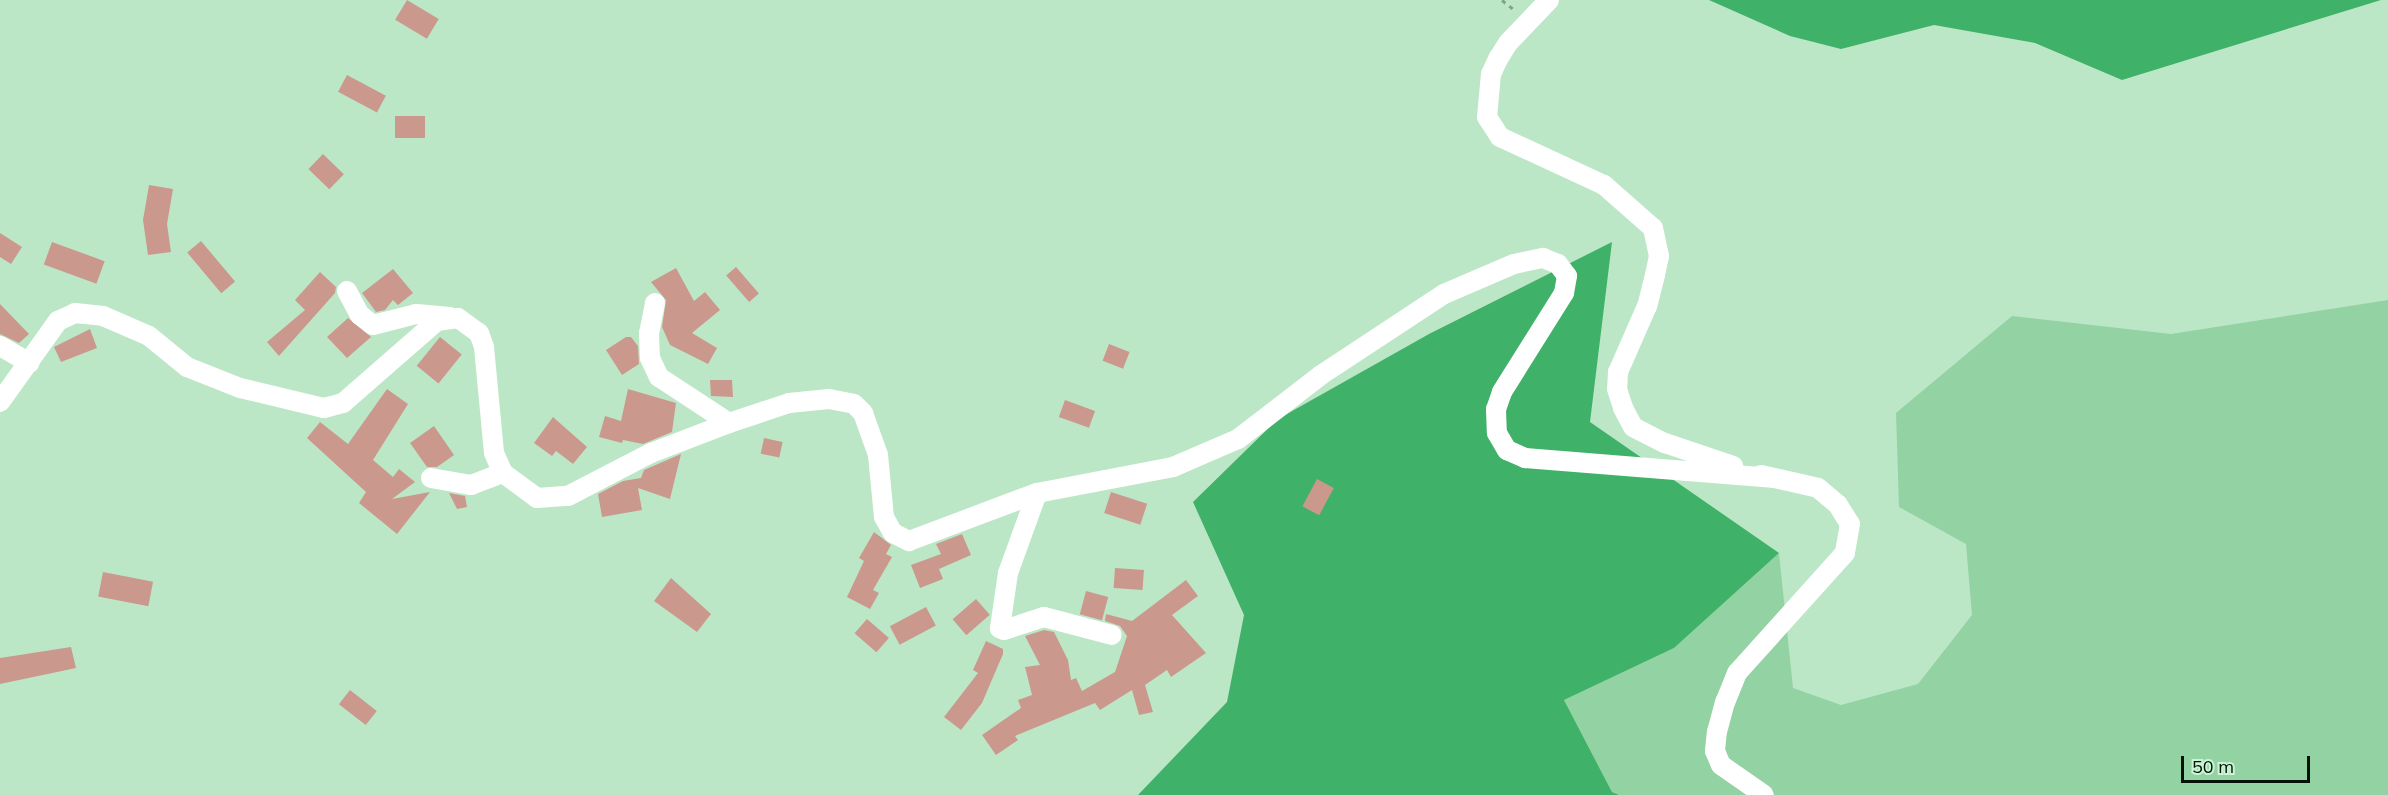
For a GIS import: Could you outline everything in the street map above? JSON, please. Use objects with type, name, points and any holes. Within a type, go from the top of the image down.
[{"type":"street","points":[[1549,0],[1508,43],[1498,59],[1491,74],[1487,117],[1500,137],[1604,185],[1658,236],[1659,256],[1647,306],[1618,372],[1617,390],[1633,427],[1676,447],[1772,478],[1818,488],[1838,505],[1850,524],[1845,553],[1737,673],[1725,702],[1717,731],[1715,751],[1721,765],[1764,795]]},
{"type":"street","points":[[347,291],[360,315],[373,325],[416,314],[458,318],[479,333],[484,348],[490,432],[503,473],[537,498],[568,496],[651,453],[729,423],[789,403],[829,399],[854,404],[863,413],[878,455],[884,517],[893,533],[909,541],[1037,493],[1173,467],[1238,439],[1320,375],[1444,294],[1514,264],[1543,258],[1558,264],[1567,276],[1564,293],[1499,401],[1497,434],[1506,450],[1525,458],[1772,478]]},
{"type":"street","points":[[655,303],[649,333],[650,358],[659,376],[729,423]]},
{"type":"street","points":[[0,402],[58,321],[69,314],[103,316],[149,336],[187,367],[240,388],[324,408],[344,403],[437,321],[458,318]]},
{"type":"street","points":[[0,346],[29,363]]},
{"type":"street","points":[[431,478],[471,485],[503,473]]},
{"type":"street","points":[[1037,493],[1008,573],[1000,628],[1004,630],[1044,617],[1112,635]]},
{"type":"green space","points":[[1709,0],[2381,0],[2122,80],[2035,43],[1934,25],[1841,49],[1790,36]]},
{"type":"green space","points":[[1612,242],[1590,422],[1779,553],[1674,648],[1564,700],[1612,792],[1619,795],[1138,795],[1227,702],[1244,615],[1193,502],[1278,419],[1429,334]]},
{"type":"green space","points":[[2388,300],[2388,795],[1619,795],[1612,792],[1564,700],[1674,648],[1779,553],[1793,688],[1841,705],[1918,684],[1972,615],[1966,544],[1899,507],[1896,413],[2012,316],[2171,334]]},
{"type":"building","points":[[407,0],[439,19],[427,39],[395,20]]},
{"type":"building","points":[[347,75],[386,96],[377,112],[338,92]]},
{"type":"building","points":[[395,116],[425,116],[425,138],[395,138]]},
{"type":"building","points":[[323,154],[344,174],[329,189],[308,169]]},
{"type":"building","points":[[149,185],[173,189],[167,224],[171,252],[148,255],[143,220]]},
{"type":"building","points":[[0,233],[22,247],[11,264],[0,257]]},
{"type":"building","points":[[201,241],[235,282],[221,293],[187,253]]},
{"type":"building","points":[[52,242],[105,261],[96,284],[44,265]]},
{"type":"building","points":[[736,267],[759,293],[749,302],[726,276]]},
{"type":"building","points":[[676,268],[694,301],[705,292],[720,310],[692,333],[717,348],[708,364],[670,345],[662,327],[666,300],[651,282]]},
{"type":"building","points":[[393,269],[413,293],[398,305],[393,300],[385,310],[376,312],[362,293]]},
{"type":"building","points":[[320,272],[336,287],[335,293],[279,356],[267,342],[305,310],[295,300]]},
{"type":"building","points":[[0,304],[29,334],[19,343],[0,334]]},
{"type":"building","points":[[348,318],[371,337],[347,358],[327,337]]},
{"type":"building","points":[[90,329],[97,348],[61,362],[54,347]]},
{"type":"building","points":[[440,337],[462,355],[438,383],[417,366]]},
{"type":"building","points":[[626,337],[631,337],[638,346],[639,364],[622,375],[606,350]]},
{"type":"building","points":[[1109,344],[1130,352],[1123,369],[1103,361]]},
{"type":"building","points":[[710,380],[732,380],[733,397],[711,396]]},
{"type":"building","points":[[387,389],[408,404],[373,460],[393,477],[399,469],[415,482],[392,499],[430,492],[397,534],[359,503],[366,492],[307,438],[320,422],[348,444]]},
{"type":"building","points":[[628,389],[676,403],[672,432],[643,444],[623,440],[622,443],[599,437],[605,416],[621,421]]},
{"type":"building","points":[[1065,400],[1095,411],[1089,428],[1059,417]]},
{"type":"building","points":[[553,417],[587,447],[573,464],[556,451],[552,456],[534,443]]},
{"type":"building","points":[[434,426],[454,455],[437,467],[427,467],[410,443]]},
{"type":"building","points":[[764,438],[783,442],[779,458],[761,454]]},
{"type":"building","points":[[681,454],[670,499],[638,488],[642,510],[602,517],[598,494],[623,481],[641,478],[644,470]]},
{"type":"building","points":[[1317,479],[1334,488],[1319,515],[1302,506]]},
{"type":"building","points":[[1111,492],[1147,504],[1140,525],[1104,513]]},
{"type":"building","points":[[449,493],[465,496],[467,507],[457,509]]},
{"type":"building","points":[[874,532],[891,545],[886,554],[892,557],[873,590],[879,593],[870,609],[847,597],[864,561],[859,558]]},
{"type":"building","points":[[962,534],[971,555],[939,569],[943,579],[920,588],[911,565],[941,554],[936,544]]},
{"type":"building","points":[[1115,568],[1144,570],[1143,590],[1114,588]]},
{"type":"building","points":[[103,572],[153,582],[148,606],[98,597]]},
{"type":"building","points":[[671,578],[711,614],[697,632],[654,601]]},
{"type":"building","points":[[1186,580],[1198,596],[1172,615],[1206,653],[1171,677],[1167,670],[1145,685],[1153,712],[1139,715],[1132,690],[1100,710],[1095,703],[1015,736],[1018,740],[996,755],[982,735],[1021,708],[1018,700],[1032,695],[1025,667],[1040,665],[1025,636],[1044,630],[1054,632],[1068,660],[1071,680],[1076,678],[1082,691],[1115,672],[1127,636],[1120,626],[1105,621],[1106,614],[1132,621]]},
{"type":"building","points":[[1086,591],[1108,597],[1102,620],[1080,614]]},
{"type":"building","points":[[976,599],[990,615],[966,635],[953,619]]},
{"type":"building","points":[[926,607],[936,626],[900,645],[890,626]]},
{"type":"building","points":[[867,619],[889,638],[876,652],[855,633]]},
{"type":"building","points":[[986,641],[1003,649],[1003,654],[982,703],[961,730],[944,717],[978,673],[973,670]]},
{"type":"building","points":[[71,647],[76,668],[0,684],[0,658]]},
{"type":"building","points":[[350,690],[377,711],[366,725],[339,704]]}]
